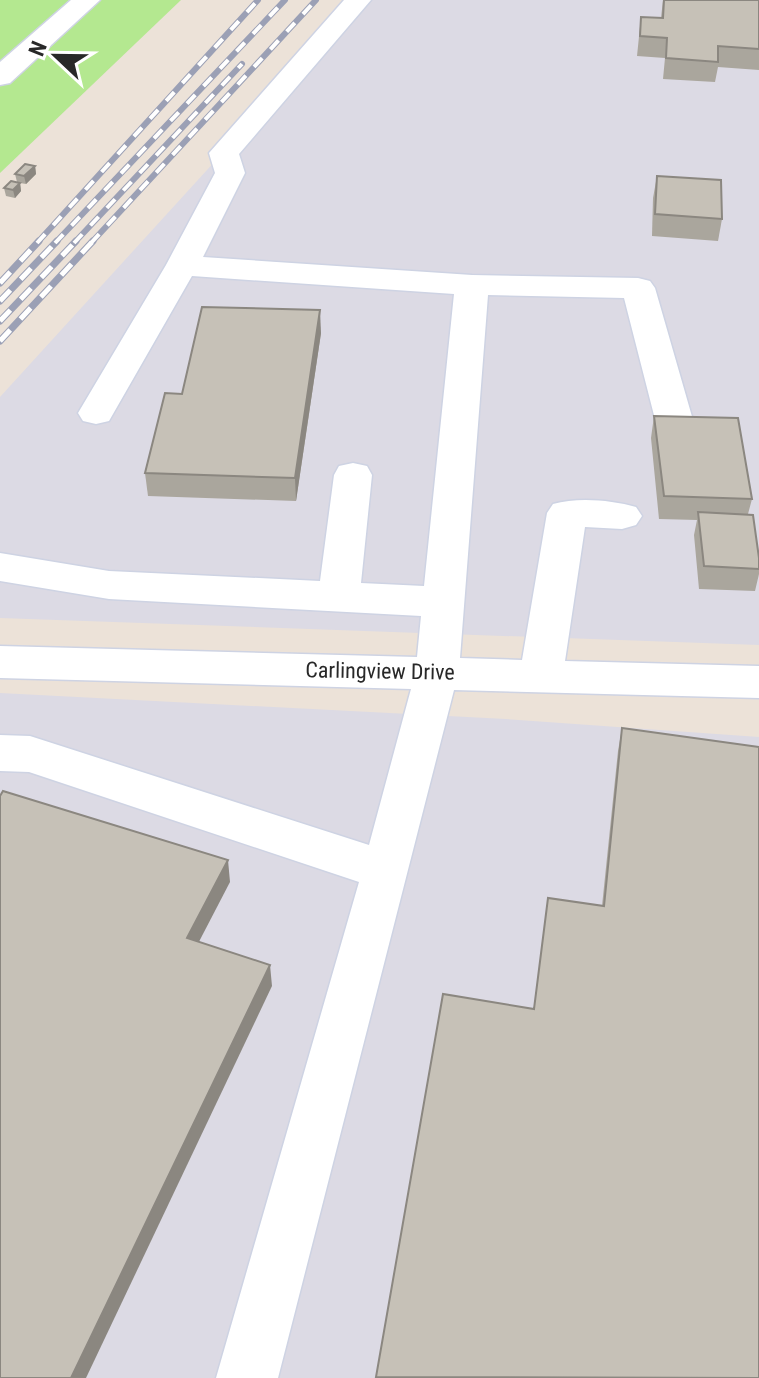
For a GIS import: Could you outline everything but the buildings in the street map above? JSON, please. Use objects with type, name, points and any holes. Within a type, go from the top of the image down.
[{"type":"street","points":[[0,77],[87,0]]},
{"type":"street","points":[[96,413],[182,265],[230,173],[224,153],[358,0]]},
{"type":"street","points":[[182,265],[472,285],[638,288],[676,427]]},
{"type":"street","points":[[247,1378],[386,871],[437,672],[472,285]]},
{"type":"street","points":[[339,597],[353,475]]},
{"type":"street","points":[[541,675],[567,513],[622,516]]},
{"type":"street","points":[[0,567],[109,585],[443,602]]},
{"type":"street","name":"Carlingview Drive","points":[[0,662],[759,682]]},
{"type":"street","points":[[0,753],[30,754],[386,871]]},
{"type":"shaded area","points":[[362,0],[759,0],[759,645],[0,618],[0,397]]},
{"type":"shaded area","points":[[0,693],[506,719],[759,737],[759,1378],[0,1378]]},
{"type":"green space","points":[[0,0],[181,0],[0,173]]},
{"type":"railway","points":[[37,243],[258,0]]},
{"type":"railway","points":[[55,243],[285,0]]},
{"type":"railway","points":[[91,243],[316,0]]},
{"type":"railway","points":[[74,243],[242,64]]},
{"type":"railway","points":[[0,283],[39,241]]},
{"type":"railway","points":[[0,301],[57,241]]},
{"type":"railway","points":[[0,321],[76,241]]},
{"type":"railway","points":[[0,341],[93,241]]}]
